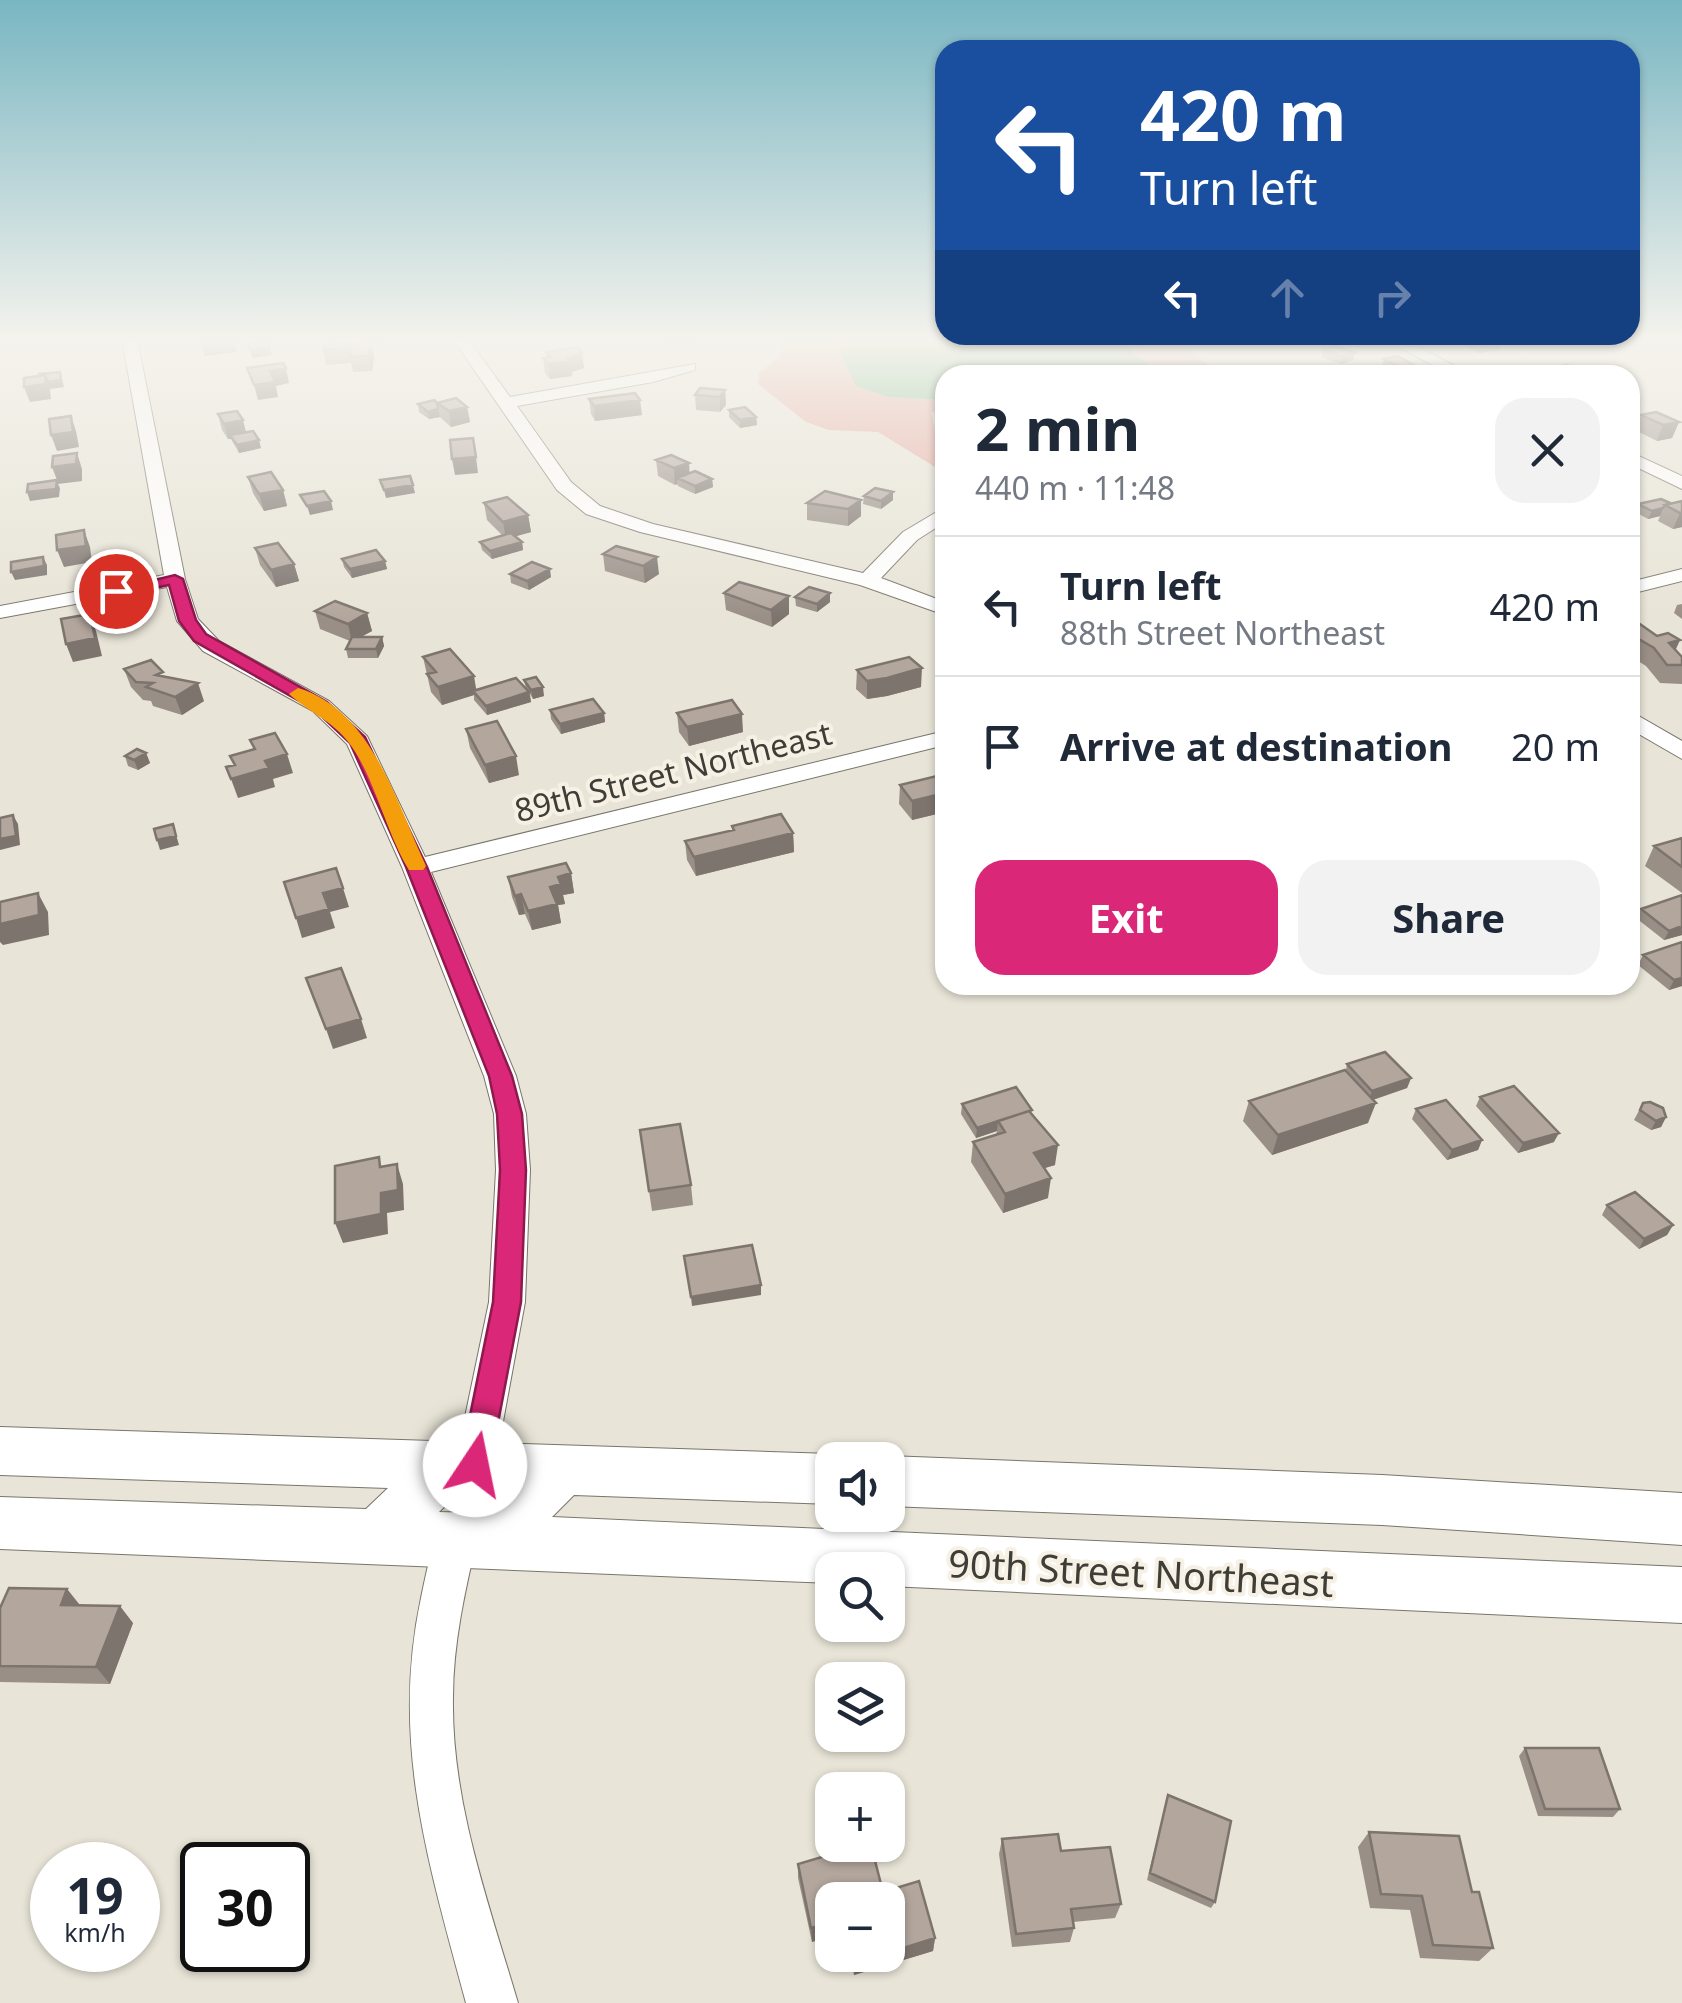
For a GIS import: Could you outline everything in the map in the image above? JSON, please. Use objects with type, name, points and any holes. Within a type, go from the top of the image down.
[{"type":"main road","points":[[0,1451],[815,1478]]},
{"type":"main road","points":[[376,1537],[463,1464]]},
{"type":"main road","points":[[472,1540],[565,1468]]},
{"type":"main road","points":[[905,1482],[1382,1500],[1682,1519]]},
{"type":"main road","name":"90th Street Northeast","points":[[0,1523],[472,1540],[1682,1595]]},
{"type":"street","points":[[147,432],[175,579],[188,621],[200,638],[321,706],[358,741],[416,867],[500,1076],[510,1114],[513,1170],[507,1302],[463,1464]]},
{"type":"street","points":[[527,432],[564,486],[594,510],[647,528],[867,580],[935,606]]},
{"type":"street","points":[[1640,462],[1682,483]]},
{"type":"street","points":[[867,580],[910,536],[935,519]]},
{"type":"street","points":[[1640,586],[1682,576]]},
{"type":"street","points":[[0,612],[175,579]]},
{"type":"street","points":[[1640,725],[1682,752]]},
{"type":"street","name":"89th Street Northeast","points":[[416,867],[935,740]]},
{"type":"street","points":[[472,1540],[441,1602],[430,1718],[440,1798],[492,2003]]},
{"type":"shaded area","points":[[879,432],[935,432],[935,467]]},
{"type":"building","points":[[254,432],[259,440],[237,445],[230,435]]},
{"type":"building","points":[[473,438],[476,457],[452,459],[450,440]]},
{"type":"building","points":[[77,453],[76,464],[52,467],[53,456]]},
{"type":"building","points":[[671,455],[689,463],[674,468],[656,460]]},
{"type":"building","points":[[695,471],[712,479],[695,486],[677,478]]},
{"type":"building","points":[[271,472],[283,490],[259,494],[248,477]]},
{"type":"building","points":[[410,476],[413,485],[384,490],[380,480]]},
{"type":"building","points":[[57,480],[56,489],[27,492],[28,484]]},
{"type":"building","points":[[875,488],[893,492],[881,501],[864,496]]},
{"type":"building","points":[[324,491],[331,501],[307,506],[300,495]]},
{"type":"building","points":[[825,491],[861,500],[848,509],[807,503]]},
{"type":"building","points":[[507,497],[528,515],[503,522],[484,503]]},
{"type":"building","points":[[1661,499],[1670,503],[1652,511],[1640,504]]},
{"type":"building","points":[[1682,501],[1680,513],[1665,505]]},
{"type":"building","points":[[84,530],[86,546],[57,550],[56,535]]},
{"type":"building","points":[[511,533],[522,542],[490,551],[480,542]]},
{"type":"building","points":[[278,543],[294,564],[271,570],[255,548]]},
{"type":"building","points":[[616,546],[657,557],[643,566],[603,554]]},
{"type":"building","points":[[376,550],[385,561],[350,569],[342,559]]},
{"type":"building","points":[[43,557],[44,566],[11,572],[11,562]]},
{"type":"building","points":[[532,562],[550,569],[527,581],[510,574]]},
{"type":"building","points":[[739,582],[789,596],[771,610],[724,593]]},
{"type":"building","points":[[809,587],[830,593],[817,604],[795,597]]},
{"type":"building","points":[[335,601],[367,613],[348,624],[315,611]]},
{"type":"building","points":[[90,614],[95,638],[66,644],[61,619]]},
{"type":"building","points":[[1640,624],[1657,636],[1668,633],[1680,640],[1669,643],[1682,657],[1682,665],[1667,665],[1654,648],[1640,640]]},
{"type":"building","points":[[352,637],[382,637],[376,649],[346,649]]},
{"type":"building","points":[[450,649],[474,676],[438,687],[427,674],[436,672],[423,657]]},
{"type":"building","points":[[909,657],[922,668],[867,681],[857,670]]},
{"type":"building","points":[[151,660],[163,672],[156,675],[198,683],[175,697],[146,687],[153,683],[136,682],[124,669]]},
{"type":"building","points":[[536,677],[543,687],[531,690],[524,680]]},
{"type":"building","points":[[516,678],[529,692],[486,706],[473,691]]},
{"type":"building","points":[[593,699],[604,713],[560,724],[550,710]]},
{"type":"building","points":[[732,700],[742,714],[687,727],[677,713]]},
{"type":"building","points":[[497,721],[516,756],[485,765],[466,729]]},
{"type":"building","points":[[275,733],[287,754],[265,761],[269,768],[231,779],[226,767],[235,765],[230,756],[255,749],[250,740]]},
{"type":"building","points":[[137,749],[146,753],[134,760],[125,756]]},
{"type":"building","points":[[935,776],[935,795],[912,801],[900,785]]},
{"type":"building","points":[[781,814],[793,833],[694,857],[685,841],[734,830],[732,826]]},
{"type":"building","points":[[13,815],[16,836],[0,839],[0,818]]},
{"type":"building","points":[[173,824],[176,836],[157,840],[154,829]]},
{"type":"building","points":[[1682,838],[1682,867],[1654,846]]},
{"type":"building","points":[[566,863],[571,873],[558,877],[561,884],[550,887],[557,904],[528,911],[521,894],[515,896],[508,877]]},
{"type":"building","points":[[336,868],[343,888],[323,893],[329,909],[296,918],[284,882]]},
{"type":"building","points":[[38,893],[39,915],[0,924],[0,902]]},
{"type":"building","points":[[1682,895],[1682,926],[1669,931],[1641,909]]},
{"type":"building","points":[[1682,942],[1682,978],[1674,980],[1643,955]]},
{"type":"building","points":[[341,968],[361,1019],[326,1029],[306,978]]},
{"type":"building","points":[[1385,1052],[1411,1078],[1372,1091],[1347,1064]]},
{"type":"building","points":[[1345,1070],[1376,1103],[1278,1135],[1249,1101]]},
{"type":"building","points":[[1514,1086],[1559,1133],[1523,1143],[1480,1097]]},
{"type":"building","points":[[1016,1087],[1032,1110],[977,1128],[962,1104]]},
{"type":"building","points":[[1446,1100],[1482,1140],[1452,1150],[1416,1109]]},
{"type":"building","points":[[1643,1103],[1663,1108],[1666,1117],[1656,1121],[1640,1110]]},
{"type":"building","points":[[1029,1111],[1058,1145],[1034,1153],[1051,1178],[1005,1194],[973,1142],[1005,1132],[998,1121]]},
{"type":"building","points":[[680,1124],[691,1185],[649,1191],[640,1130]]},
{"type":"building","points":[[379,1157],[380,1167],[397,1164],[398,1190],[381,1193],[381,1214],[335,1223],[335,1166]]},
{"type":"building","points":[[1635,1192],[1673,1225],[1644,1239],[1607,1205]]},
{"type":"building","points":[[752,1245],[761,1285],[691,1297],[684,1256]]},
{"type":"building","points":[[9,1588],[67,1589],[61,1605],[120,1606],[96,1667],[0,1666],[0,1608]]},
{"type":"building","points":[[1525,1748],[1599,1748],[1620,1809],[1545,1809]]},
{"type":"building","points":[[1168,1795],[1231,1821],[1215,1902],[1150,1873]]},
{"type":"building","points":[[1369,1832],[1459,1836],[1472,1892],[1479,1892],[1493,1948],[1433,1945],[1422,1896],[1381,1894]]},
{"type":"building","points":[[1058,1834],[1061,1851],[1110,1847],[1121,1904],[1071,1909],[1074,1928],[1016,1934],[1002,1839]]},
{"type":"building","points":[[815,1859],[815,1862],[875,1862],[880,1882],[815,1882],[815,1927],[811,1928],[798,1864]]},
{"type":"building","points":[[919,1881],[935,1938],[905,1948],[905,1885]]},
{"type":"slow traffic","points":[[298,694],[321,706],[358,741],[416,866]]},
{"type":"route","points":[[116,591],[175,579],[188,621],[200,638],[321,706],[343,724],[358,741],[416,867],[500,1076],[510,1114],[513,1170],[507,1302],[475,1465]]}]
